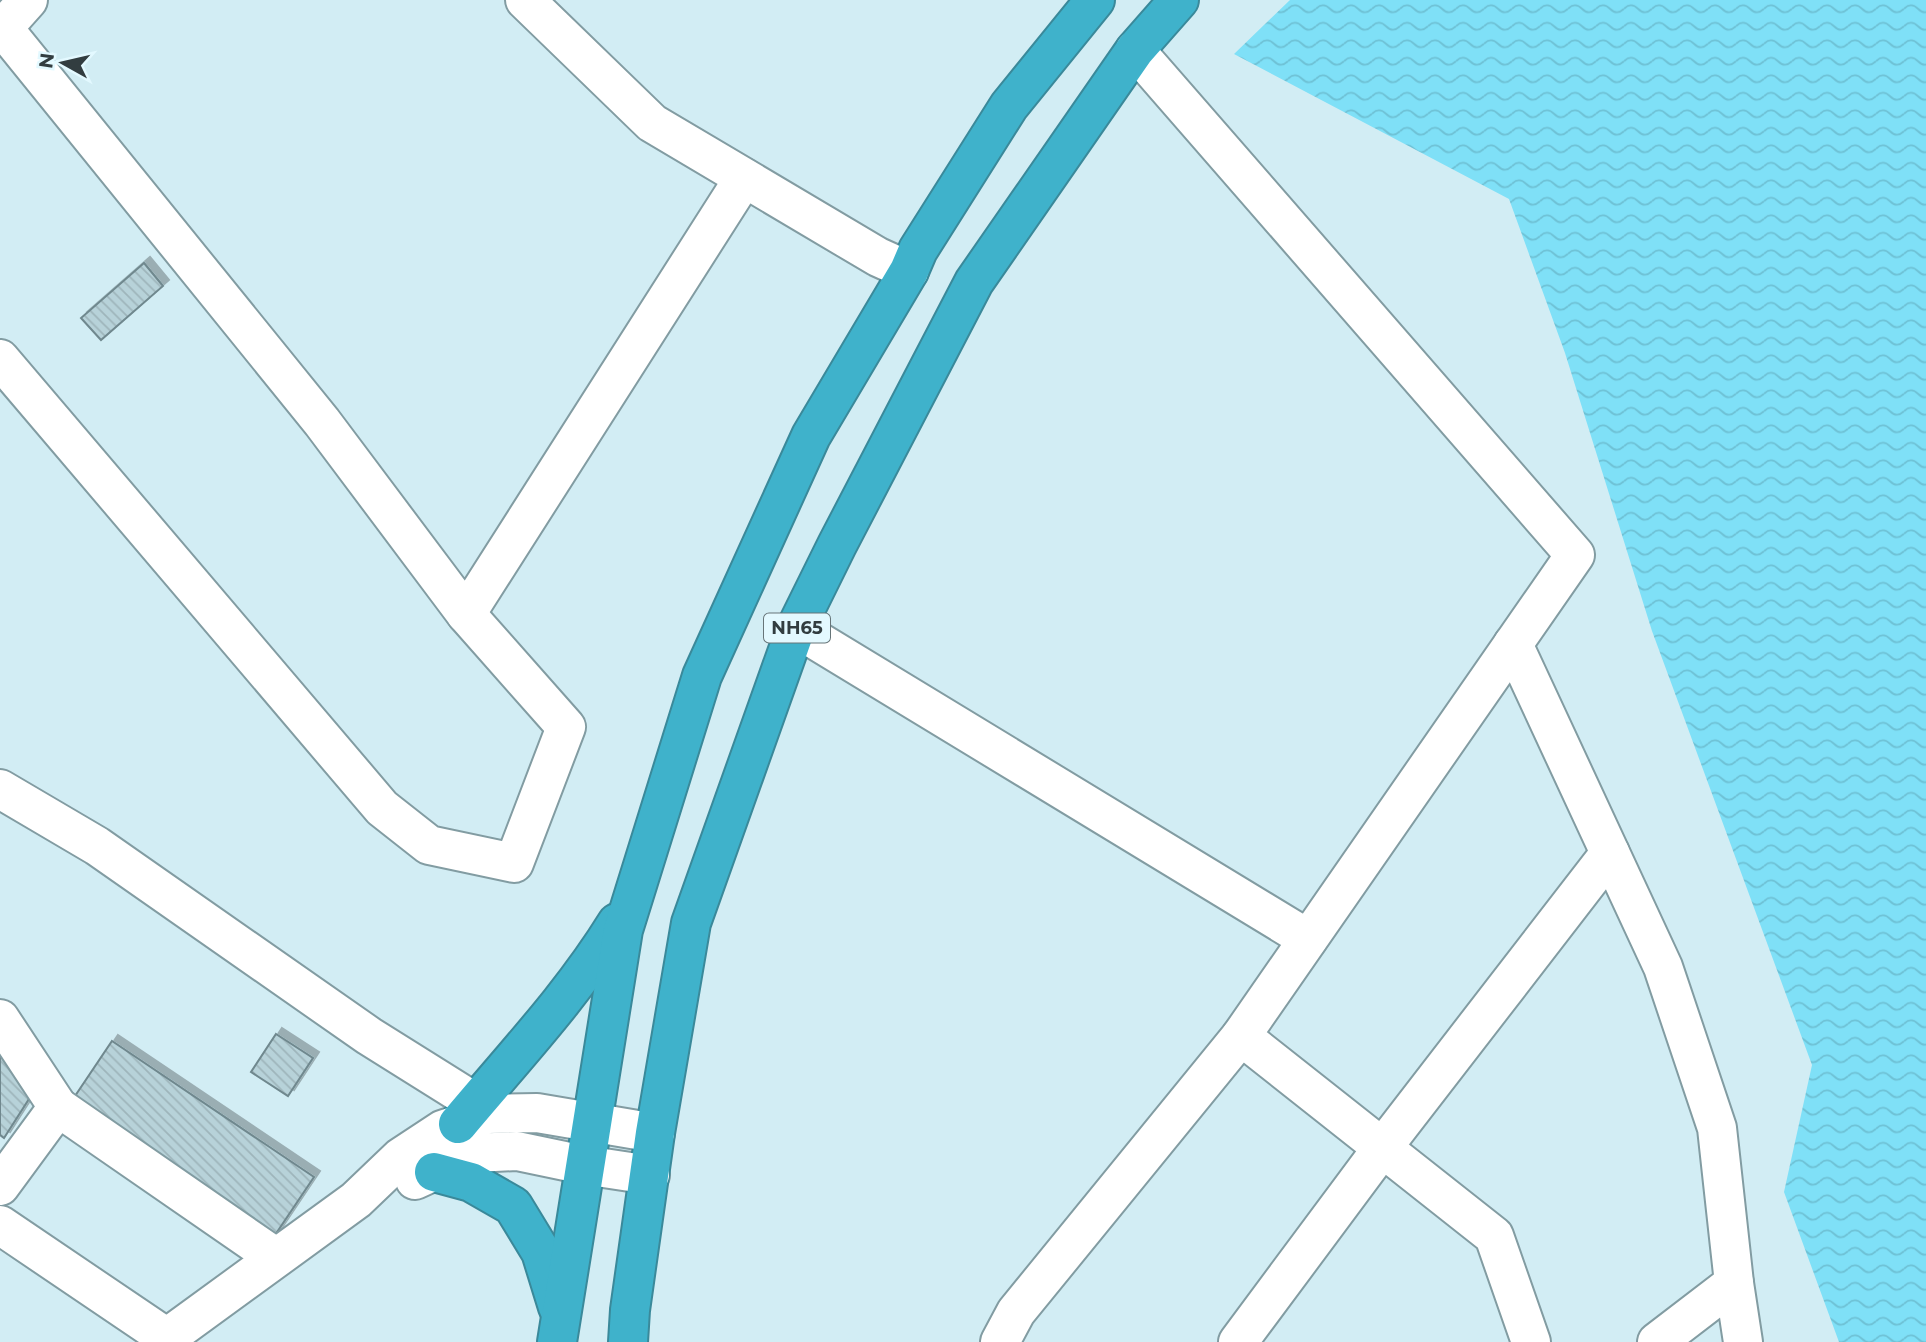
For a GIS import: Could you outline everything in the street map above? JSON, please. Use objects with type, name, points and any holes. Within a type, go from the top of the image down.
[{"type":"highway","points":[[559,1329],[623,930],[702,676],[811,436],[909,271],[918,250],[1009,106],[1095,0]]},
{"type":"highway","name":"NH65","points":[[628,1342],[655,1133],[691,923],[796,628],[974,282],[1135,50],[1179,0]]},
{"type":"highway","points":[[467,1114],[580,978],[633,899]]},
{"type":"highway","points":[[433,1172],[471,1182],[513,1206],[541,1252],[559,1329]]},
{"type":"street","points":[[0,359],[382,808],[429,845],[514,863],[566,727],[466,614],[322,422],[1,27],[28,0]]},
{"type":"street","points":[[526,0],[652,123],[878,257],[909,271]]},
{"type":"street","points":[[1000,1342],[1016,1312],[1241,1036],[1574,555],[1135,50]]},
{"type":"street","points":[[466,614],[744,178]]},
{"type":"street","points":[[796,628],[1308,939]]},
{"type":"street","points":[[1513,644],[1663,967],[1717,1128],[1743,1342]]},
{"type":"street","points":[[0,789],[97,846],[369,1036],[467,1114]]},
{"type":"street","points":[[1238,1342],[1382,1147],[1610,853]]},
{"type":"street","points":[[0,1019],[58,1107],[275,1257]]},
{"type":"street","points":[[1241,1036],[1494,1236],[1531,1342]]},
{"type":"street","points":[[0,1186],[58,1107]]},
{"type":"street","points":[[0,1225],[164,1340],[356,1200],[401,1157],[467,1114],[537,1113],[655,1133]]},
{"type":"street","points":[[356,1200],[433,1172],[474,1153],[517,1151],[650,1175]]},
{"type":"street","points":[[1657,1342],[1734,1283]]},
{"type":"water","points":[[1290,0],[1926,0],[1926,1342],[1839,1342],[1784,1192],[1812,1065],[1652,631],[1565,353],[1509,199],[1234,54]]},
{"type":"building","points":[[144,263],[163,286],[101,340],[81,318]]},
{"type":"building","points":[[276,1034],[313,1058],[288,1096],[251,1072]]},
{"type":"building","points":[[112,1041],[314,1177],[271,1241],[69,1105]]},
{"type":"building","points":[[0,1053],[43,1077],[4,1138],[0,1135]]}]
